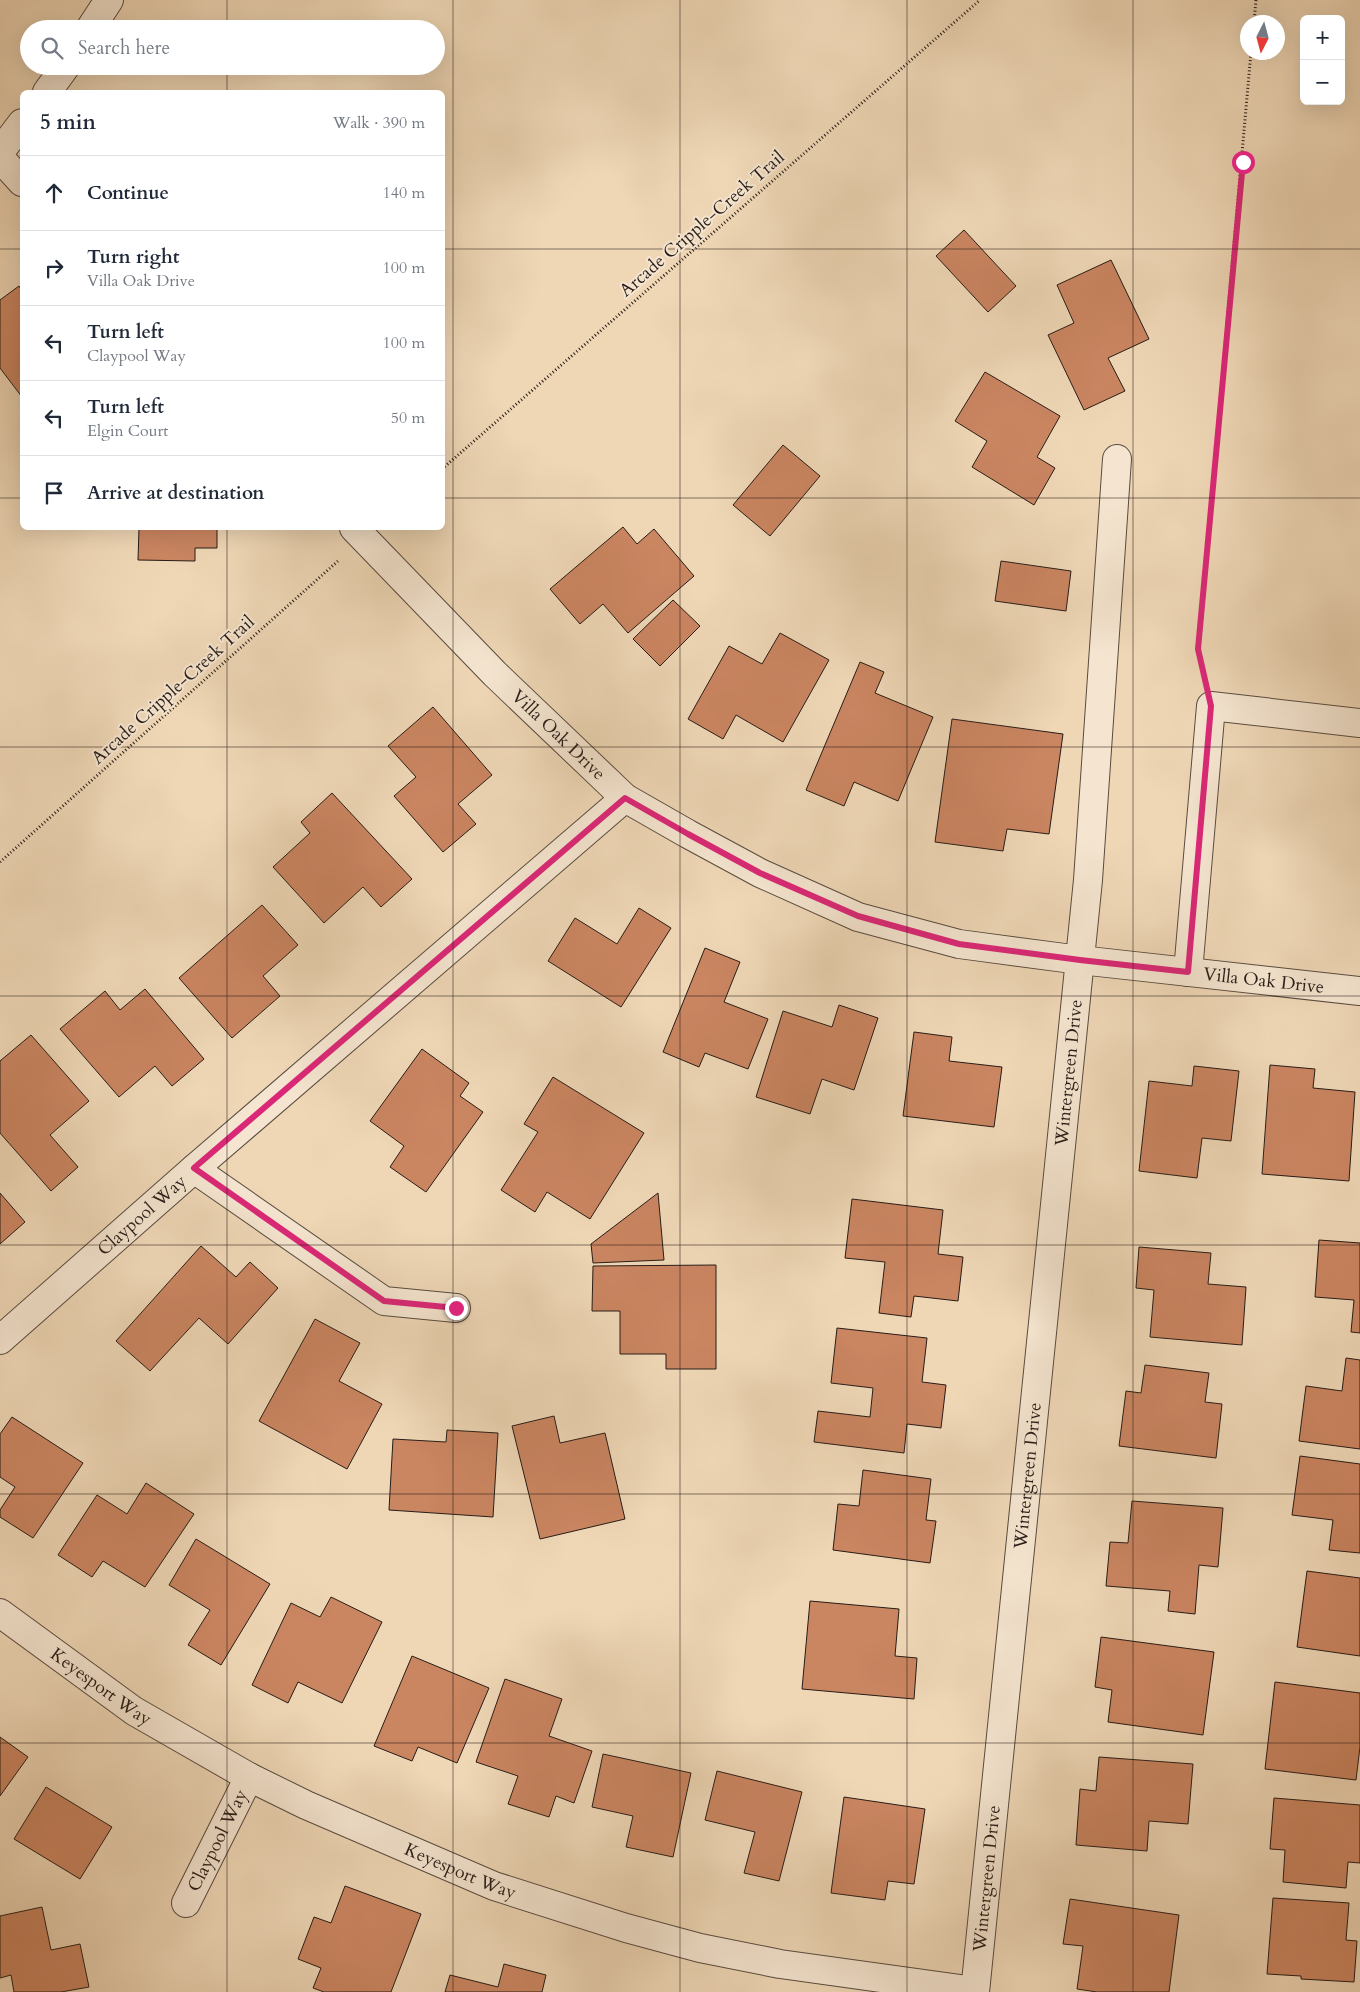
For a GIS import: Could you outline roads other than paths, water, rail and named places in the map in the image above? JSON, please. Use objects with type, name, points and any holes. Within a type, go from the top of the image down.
[{"type":"street","points":[[96,20],[109,0]]},
{"type":"street","points":[[48,90],[59,75]]},
{"type":"street","points":[[0,152],[20,126]]},
{"type":"street","points":[[0,158],[20,180]]},
{"type":"street","name":"Wintergreen Drive","points":[[975,1992],[1080,960],[1089,860],[1117,459]]},
{"type":"street","name":"Villa Oak Drive","points":[[359,533],[495,674],[625,798],[760,873],[858,916],[959,944],[1080,960],[1360,991]]},
{"type":"street","points":[[1188,972],[1211,706],[1360,723]]},
{"type":"street","name":"Claypool Way","points":[[0,1340],[194,1168],[625,798]]},
{"type":"street","points":[[194,1168],[384,1301],[456,1308]]},
{"type":"street","name":"Keyesport Way","points":[[0,1613],[134,1711],[249,1777],[306,1805],[494,1886],[626,1928],[700,1948],[780,1964],[975,1992]]},
{"type":"street","name":"Claypool Way","points":[[186,1903],[249,1777]]}]
